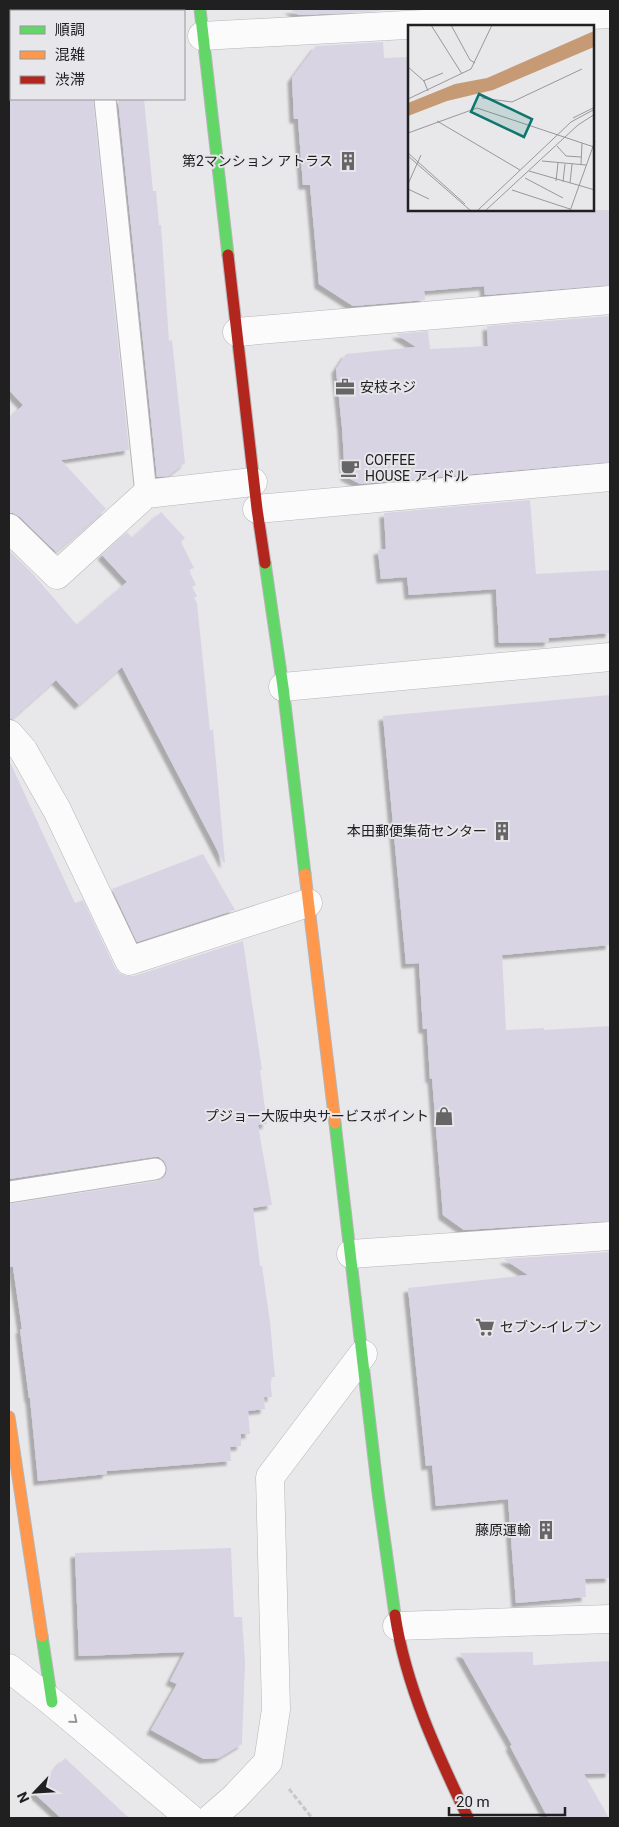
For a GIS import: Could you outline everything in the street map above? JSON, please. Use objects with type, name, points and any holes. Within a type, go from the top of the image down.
[{"type":"street","points":[[200,9],[253,482],[282,686],[363,1354],[378,1493],[397,1626],[421,1714],[440,1761],[468,1818]]},
{"type":"street","points":[[202,36],[610,14]]},
{"type":"street","points":[[237,332],[610,300]]},
{"type":"street","points":[[257,509],[610,477]]},
{"type":"street","points":[[9,528],[58,575],[146,494],[253,482]]},
{"type":"street","points":[[282,686],[610,657]]},
{"type":"street","points":[[9,734],[23,750],[57,810],[129,962],[308,903]]},
{"type":"street","points":[[351,1254],[610,1236]]},
{"type":"street","points":[[211,1818],[234,1798],[268,1762],[276,1709],[270,1478],[363,1354]]},
{"type":"street","points":[[9,1417],[52,1702]]},
{"type":"street","points":[[397,1626],[610,1619]]},
{"type":"street","points":[[9,1668],[190,1818]]},
{"type":"lane","points":[[105,100],[146,494]]},
{"type":"lane","points":[[9,1192],[155,1169]]},
{"type":"building","points":[[289,9],[380,9],[380,11],[299,15]]},
{"type":"building","points":[[383,42],[384,58],[408,57],[408,211],[610,210],[610,285],[485,295],[484,286],[424,291],[425,300],[353,306],[319,284],[310,185],[303,185],[298,119],[294,119],[292,78],[316,46]]},
{"type":"building","points":[[9,99],[93,100],[129,450],[61,460],[106,509],[56,552],[20,517],[9,513],[9,419],[23,405],[9,390]]},
{"type":"building","points":[[118,100],[144,100],[153,191],[156,191],[159,225],[161,225],[169,341],[172,340],[185,463],[168,476],[157,477]]},
{"type":"building","points":[[610,316],[610,462],[360,484],[345,476],[336,369],[346,354],[416,347],[396,334],[428,331],[430,349],[488,346],[487,326]]},
{"type":"building","points":[[530,500],[536,574],[610,570],[610,633],[549,638],[549,642],[499,643],[496,589],[409,595],[407,577],[381,579],[378,550],[386,549],[384,513]]},
{"type":"building","points":[[161,512],[185,538],[181,542],[194,568],[189,570],[196,585],[192,587],[197,596],[194,598],[197,603],[210,731],[213,729],[225,863],[122,667],[79,705],[56,680],[12,719],[9,719],[9,550],[33,574],[77,625],[127,582],[102,555],[127,532],[132,538]]},
{"type":"building","points":[[610,695],[610,945],[502,955],[506,1030],[610,1026],[610,1221],[464,1230],[443,1215],[427,1029],[423,1029],[419,963],[406,964],[383,716]]},
{"type":"building","points":[[9,760],[75,903],[83,900],[119,973],[126,976],[134,976],[243,941],[262,1070],[260,1070],[267,1124],[258,1125],[272,1205],[253,1208],[260,1266],[262,1266],[270,1322],[275,1377],[270,1377],[272,1397],[264,1397],[265,1409],[248,1411],[250,1434],[241,1434],[241,1446],[230,1447],[231,1461],[107,1471],[107,1474],[38,1481],[30,1398],[20,1329],[22,1329],[13,1267],[9,1267],[9,1204],[157,1181],[163,1178],[167,1168],[164,1161],[159,1157],[153,1157],[9,1179]]},
{"type":"building","points":[[203,854],[235,910],[137,942],[112,889]]},
{"type":"building","points":[[610,1252],[610,1578],[585,1579],[586,1597],[516,1603],[508,1499],[436,1506],[432,1465],[426,1466],[408,1288],[528,1275],[504,1259]]},
{"type":"building","points":[[231,1548],[234,1617],[242,1617],[245,1663],[242,1744],[219,1758],[204,1759],[151,1730],[177,1684],[170,1681],[185,1652],[79,1656],[75,1553]]},
{"type":"building","points":[[533,1652],[533,1665],[610,1661],[610,1773],[584,1774],[609,1818],[548,1818],[510,1746],[512,1745],[460,1653]]},
{"type":"building","points":[[65,1758],[129,1818],[61,1818],[34,1793]]},
{"type":"traffic: fast","points":[[200,9],[228,255]]},
{"type":"traffic: fast","points":[[265,563],[283,687],[305,874]]},
{"type":"traffic: fast","points":[[335,1123],[378,1493],[395,1615]]},
{"type":"traffic: fast","points":[[42,1636],[52,1702]]},
{"type":"traffic: slow","points":[[305,874],[335,1123]]},
{"type":"traffic: slow","points":[[9,1417],[42,1636]]},
{"type":"traffic: jam","points":[[228,255],[257,509],[265,563]]},
{"type":"traffic: jam","points":[[395,1615],[400,1642],[415,1694],[434,1744],[468,1818]]},
{"type":"place","name":"第2マンション アトラス","points":[[348,161]]},
{"type":"place","name":"安枝ネジ","points":[[345,387]]},
{"type":"place","name":"COFFEE HOUSE アイドル","points":[[350,468]]},
{"type":"place","name":"本田郵便集荷センター","points":[[502,831]]},
{"type":"place","name":"プジョー大阪中央サービスポイント","points":[[444,1116]]},
{"type":"place","name":"セブン-イレブン","points":[[485,1327]]},
{"type":"place","name":"藤原運輸","points":[[546,1530]]}]
